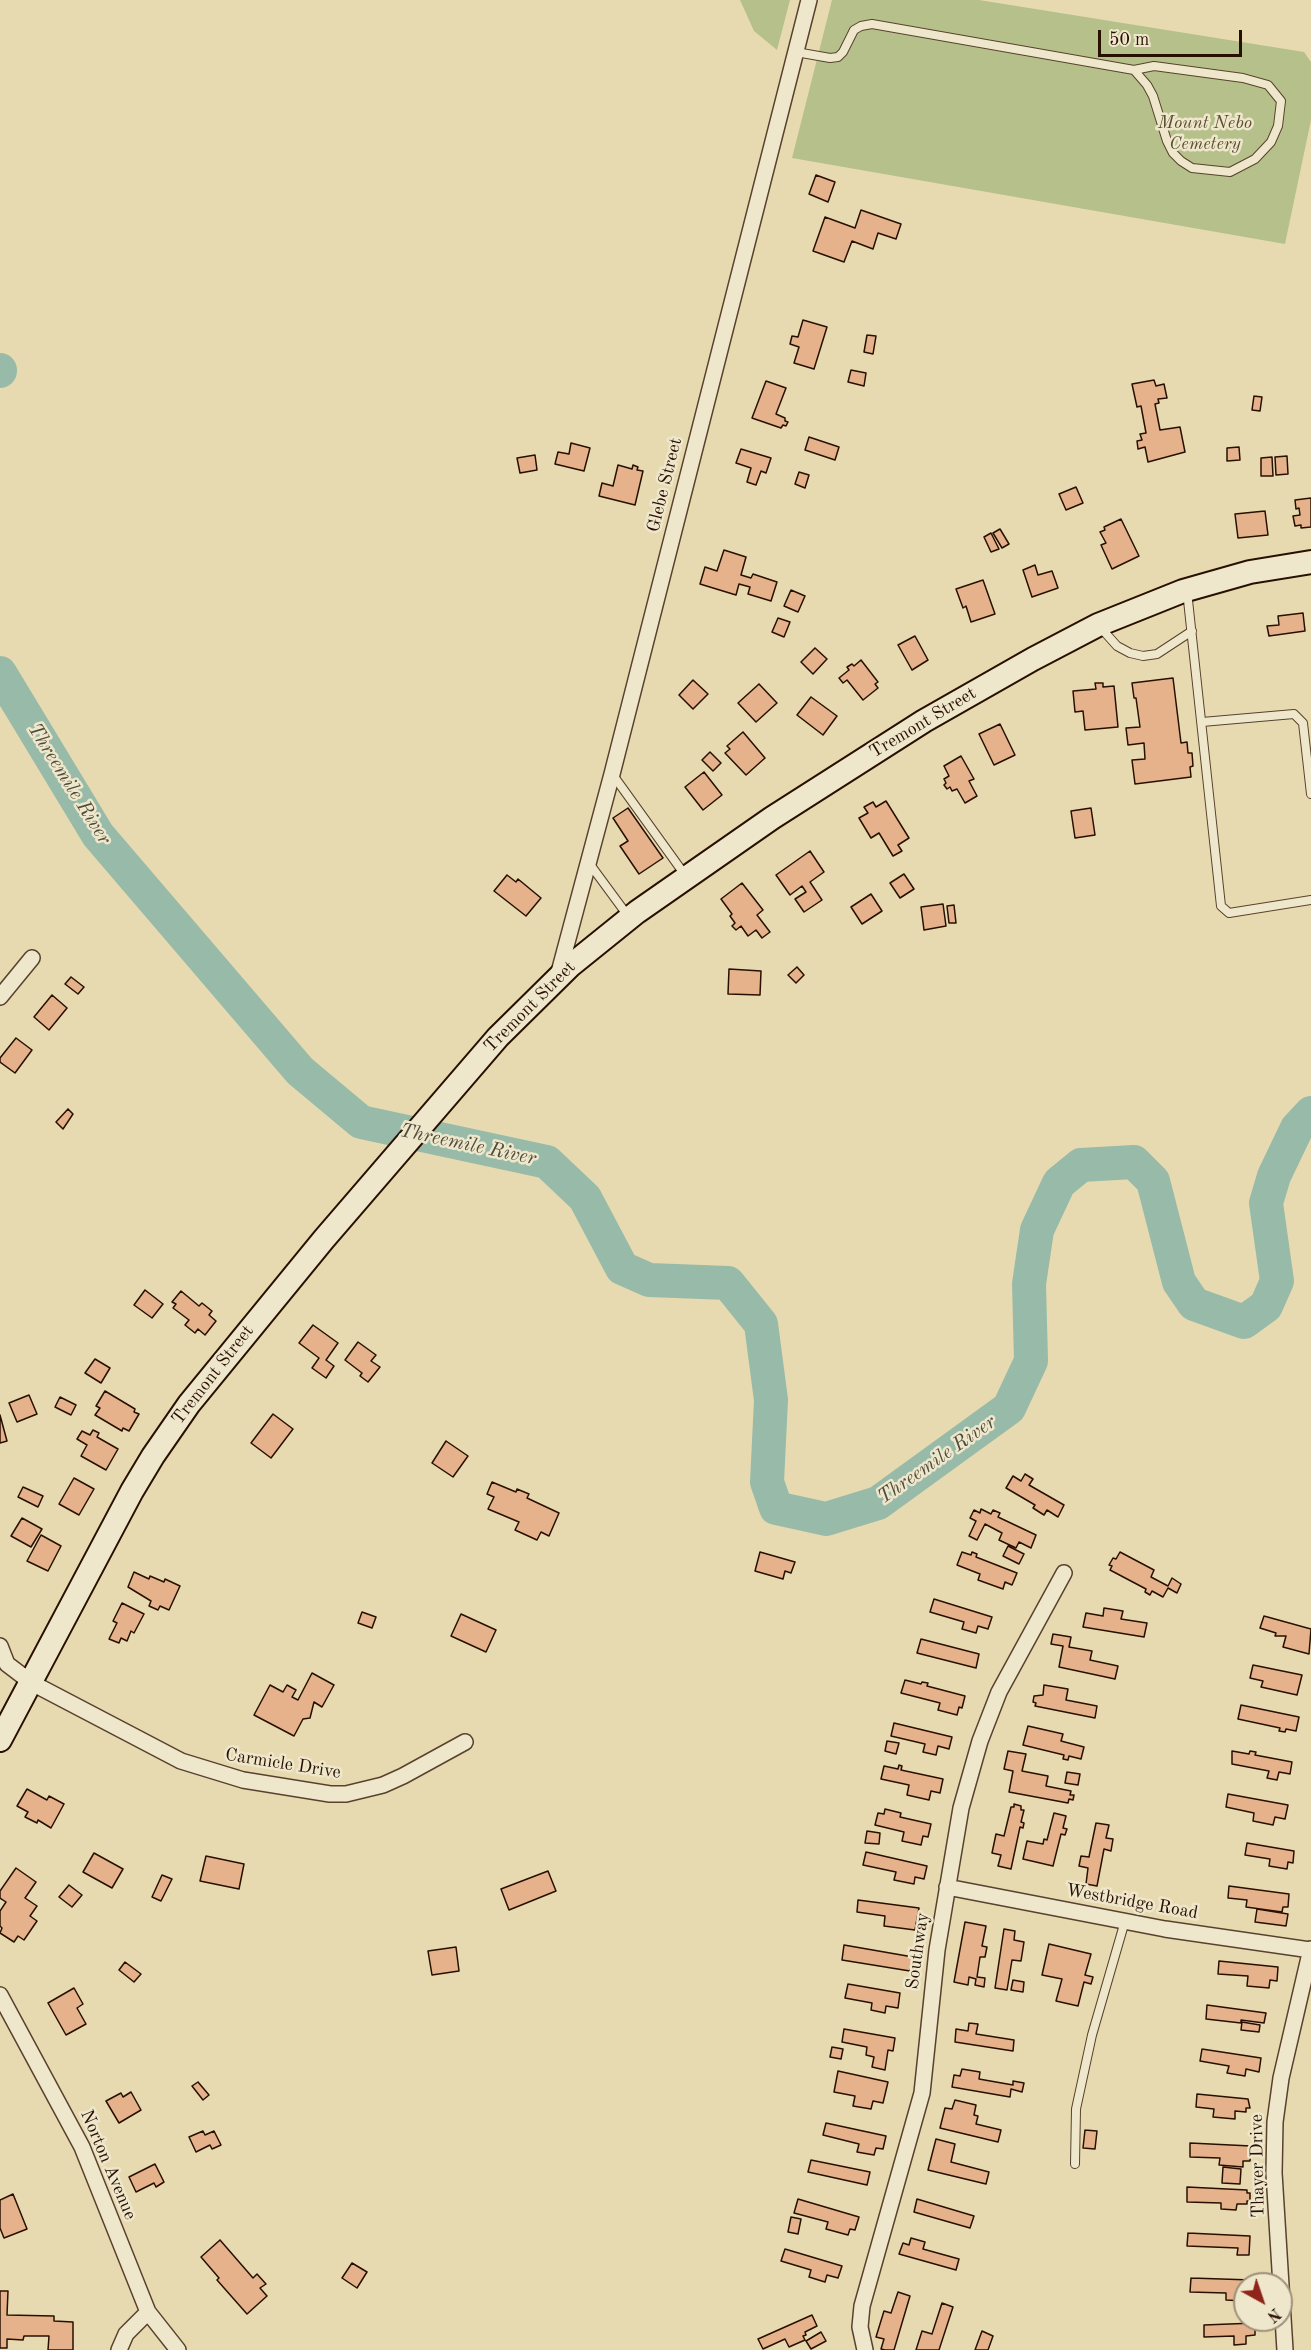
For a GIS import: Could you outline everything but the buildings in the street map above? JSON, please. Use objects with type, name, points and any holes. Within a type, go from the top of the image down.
[{"type":"main road","name":"Tremont Street","points":[[0,1740],[132,1491],[169,1431],[217,1367],[377,1177],[498,1036],[556,980],[629,918],[772,818],[924,721],[1033,659],[1098,625],[1187,589],[1239,575],[1311,562]]},
{"type":"street","name":"Glebe Street","points":[[556,980],[612,774],[809,0]]},
{"type":"street","points":[[0,997],[32,958]]},
{"type":"street","name":"Southway","points":[[865,2350],[860,2327],[862,2306],[922,2093],[933,1978],[961,1808],[980,1741],[999,1692],[1064,1573]]},
{"type":"street","name":"Carmicle Drive","points":[[0,1646],[7,1664],[32,1683],[181,1761],[243,1780],[330,1794],[346,1794],[383,1785],[465,1742]]},
{"type":"street","name":"Westbridge Road","points":[[947,1887],[1125,1921],[1311,1950]]},
{"type":"street","name":"Thayer Drive","points":[[1285,2350],[1274,2173],[1275,2122],[1281,2078],[1311,1950]]},
{"type":"street","name":"Norton Avenue","points":[[0,1995],[82,2147],[148,2312],[178,2350]]},
{"type":"street","points":[[119,2350],[126,2334],[148,2312]]},
{"type":"lane","points":[[796,52],[830,58],[838,57],[854,30],[872,24],[1134,70],[1154,66],[1243,78],[1268,86],[1281,101],[1278,126],[1271,142],[1255,159],[1230,172],[1192,168],[1173,153],[1153,96],[1134,70]]},
{"type":"lane","points":[[1187,589],[1221,906],[1229,913],[1311,900]]},
{"type":"lane","points":[[1098,625],[1117,646],[1130,653],[1143,656],[1157,654],[1192,631]]},
{"type":"lane","points":[[1202,722],[1294,714],[1304,723],[1311,794]]},
{"type":"lane","points":[[612,774],[687,877]]},
{"type":"lane","points":[[588,862],[629,918]]},
{"type":"lane","points":[[1075,2164],[1076,2109],[1092,2036],[1125,1921]]},
{"type":"green space","points":[[740,0],[790,0],[777,50],[754,31]]},
{"type":"green space","name":"Mount Nebo Cemetery","points":[[832,0],[979,0],[1304,52],[1311,62],[1311,120],[1285,244],[792,158]]},
{"type":"waterway","name":"Threemile River","points":[[0,673],[98,835],[300,1071],[361,1122],[547,1162],[585,1198],[622,1268],[649,1280],[728,1283],[761,1324],[771,1400],[767,1482],[776,1508],[826,1519],[878,1503],[1009,1408],[1031,1361],[1029,1284],[1037,1230],[1059,1183],[1081,1165],[1134,1162],[1153,1181],[1179,1282],[1194,1304],[1244,1322],[1266,1306],[1277,1281],[1266,1203],[1274,1176],[1297,1128],[1311,1113]]}]
